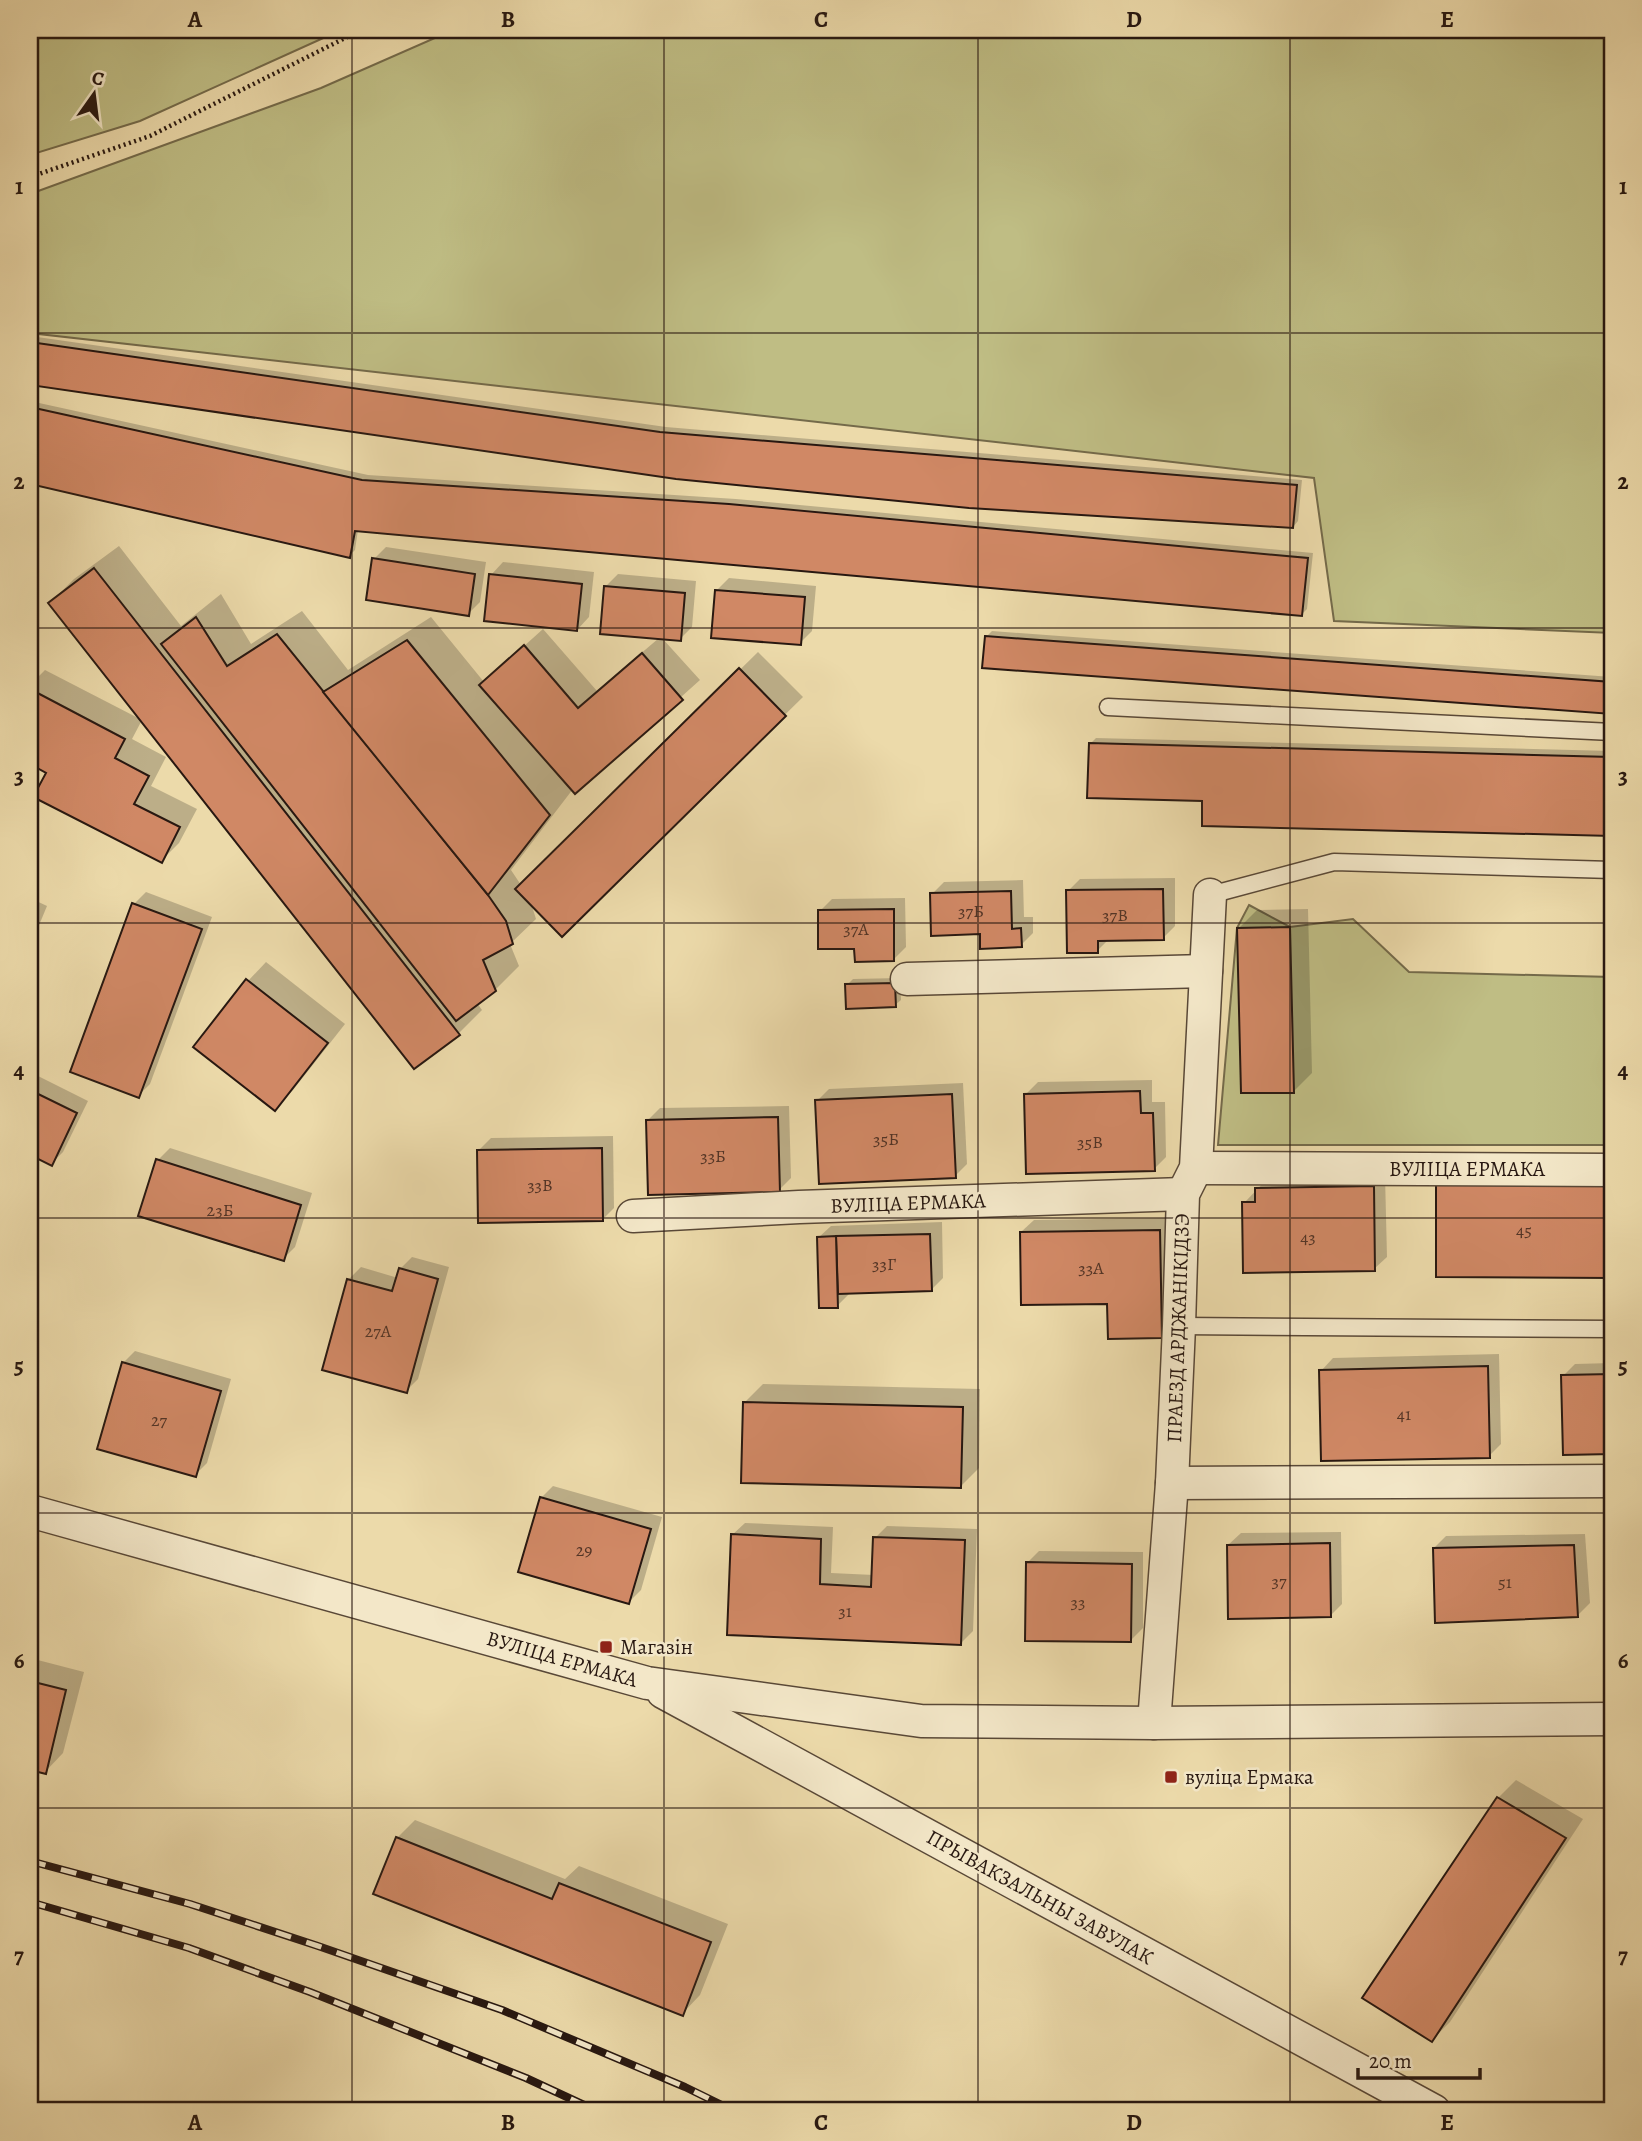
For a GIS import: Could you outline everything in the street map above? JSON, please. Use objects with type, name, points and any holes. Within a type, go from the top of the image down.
[{"type":"street","name":"ПРАЕЗД АРДЖАНІКІДЗЭ","points":[[1154,1723],[1210,895]]},
{"type":"street","points":[[907,979],[1206,971]]},
{"type":"street","name":"ВУЛІЦА ЕРМАКА","points":[[634,1216],[1189,1181],[1612,1170]]},
{"type":"street","points":[[1172,1483],[1612,1481]]},
{"type":"street","name":"ВУЛІЦА ЕРМАКА","points":[[30,1511],[647,1683],[921,1721],[1154,1723],[1612,1719]]},
{"type":"street","name":"ПРЫВАКЗАЛЬНЫ ЗАВУЛАК","points":[[647,1683],[1434,2111]]},
{"type":"lane","points":[[1108,707],[1612,732]]},
{"type":"lane","points":[[1210,895],[1334,862],[1612,870]]},
{"type":"lane","points":[[1180,1326],[1612,1329]]},
{"type":"path","points":[[30,177],[150,136],[361,30]]},
{"type":"shaded area","points":[[30,30],[341,30],[140,121],[30,155]]},
{"type":"shaded area","points":[[453,30],[1612,30],[1612,633],[1334,621],[1314,478],[30,333],[30,194],[321,88]]},
{"type":"shaded area","points":[[1249,905],[1290,927],[1353,919],[1409,972],[1612,977],[1612,1145],[1218,1145],[1237,928]]},
{"type":"building","points":[[30,342],[660,432],[1297,485],[1293,528],[969,508],[676,479],[30,385]]},
{"type":"building","points":[[30,407],[362,480],[729,504],[1308,558],[1302,616],[355,531],[350,558],[30,484]]},
{"type":"building","points":[[372,558],[475,574],[469,616],[366,600]]},
{"type":"building","points":[[94,568],[460,1035],[414,1069],[48,603]]},
{"type":"building","points":[[489,574],[582,584],[577,631],[484,621]]},
{"type":"building","points":[[604,586],[685,593],[681,641],[600,634]]},
{"type":"building","points":[[715,590],[805,597],[801,645],[711,638]]},
{"type":"building","points":[[196,617],[227,666],[277,634],[488,895],[506,921],[513,944],[483,960],[496,991],[456,1021],[161,644]]},
{"type":"building","points":[[985,636],[1612,682],[1612,714],[982,668]]},
{"type":"building","points":[[407,640],[550,815],[488,895],[323,692]]},
{"type":"building","points":[[524,645],[578,708],[642,653],[683,700],[575,794],[479,685]]},
{"type":"building","points":[[739,668],[786,716],[562,937],[515,889]]},
{"type":"building","points":[[30,689],[125,739],[115,758],[149,776],[134,804],[180,827],[162,863],[33,797],[46,773],[30,764]]},
{"type":"building","points":[[1089,743],[1612,757],[1612,836],[1202,826],[1202,801],[1087,798]]},
{"type":"building","points":[[1163,889],[1164,940],[1098,941],[1098,953],[1067,953],[1066,890]]},
{"type":"building","points":[[1011,891],[1012,929],[1021,928],[1022,947],[980,949],[980,934],[931,936],[930,893]]},
{"type":"building","points":[[132,903],[202,929],[139,1098],[70,1072]]},
{"type":"building","points":[[894,909],[894,961],[855,962],[854,949],[818,949],[818,910]]},
{"type":"building","points":[[1290,927],[1294,1093],[1241,1093],[1237,928]]},
{"type":"building","points":[[246,979],[328,1043],[275,1111],[193,1047]]},
{"type":"building","points":[[895,983],[896,1007],[846,1009],[845,984]]},
{"type":"building","points":[[30,1090],[77,1113],[52,1166],[30,1155]]},
{"type":"building","points":[[1140,1091],[1141,1113],[1153,1113],[1155,1171],[1026,1174],[1024,1094]]},
{"type":"building","points":[[952,1094],[956,1178],[819,1184],[815,1100]]},
{"type":"building","points":[[778,1117],[780,1192],[648,1195],[646,1120]]},
{"type":"building","points":[[602,1148],[603,1221],[478,1223],[477,1150]]},
{"type":"building","points":[[156,1159],[301,1205],[284,1261],[138,1216]]},
{"type":"building","points":[[1436,1182],[1612,1184],[1612,1278],[1436,1277]]},
{"type":"building","points":[[1374,1186],[1375,1271],[1243,1273],[1242,1202],[1255,1202],[1255,1188]]},
{"type":"building","points":[[1160,1230],[1162,1338],[1108,1339],[1107,1304],[1021,1305],[1020,1232]]},
{"type":"building","points":[[930,1234],[932,1291],[838,1294],[836,1236]]},
{"type":"building","points":[[836,1236],[838,1308],[819,1308],[817,1237]]},
{"type":"building","points":[[399,1268],[438,1279],[407,1393],[322,1370],[347,1279],[392,1291]]},
{"type":"building","points":[[122,1362],[221,1391],[196,1477],[97,1449]]},
{"type":"building","points":[[1488,1366],[1490,1458],[1321,1461],[1319,1370]]},
{"type":"building","points":[[1612,1374],[1612,1454],[1563,1455],[1561,1375]]},
{"type":"building","points":[[743,1402],[963,1407],[961,1488],[741,1483]]},
{"type":"building","points":[[540,1497],[651,1529],[629,1604],[518,1572]]},
{"type":"building","points":[[731,1534],[821,1539],[820,1584],[871,1587],[873,1537],[965,1540],[961,1645],[727,1635]]},
{"type":"building","points":[[1330,1543],[1331,1617],[1228,1619],[1227,1545]]},
{"type":"building","points":[[1574,1545],[1578,1617],[1435,1623],[1433,1548]]},
{"type":"building","points":[[1026,1562],[1132,1564],[1131,1642],[1025,1641]]},
{"type":"building","points":[[30,1681],[66,1690],[46,1774],[30,1770]]},
{"type":"building","points":[[1497,1797],[1566,1838],[1432,2042],[1362,1998]]},
{"type":"building","points":[[396,1837],[552,1899],[559,1883],[711,1942],[683,2016],[373,1894]]},
{"type":"railway","points":[[30,1861],[190,1904],[502,2010],[685,2087],[734,2111]]},
{"type":"railway","points":[[30,1902],[189,1948],[310,1992],[526,2078],[597,2111]]},
{"type":"place","name":"Магазін","points":[[606,1647]]},
{"type":"place","name":"вуліца Ермака","points":[[1171,1777]]}]
